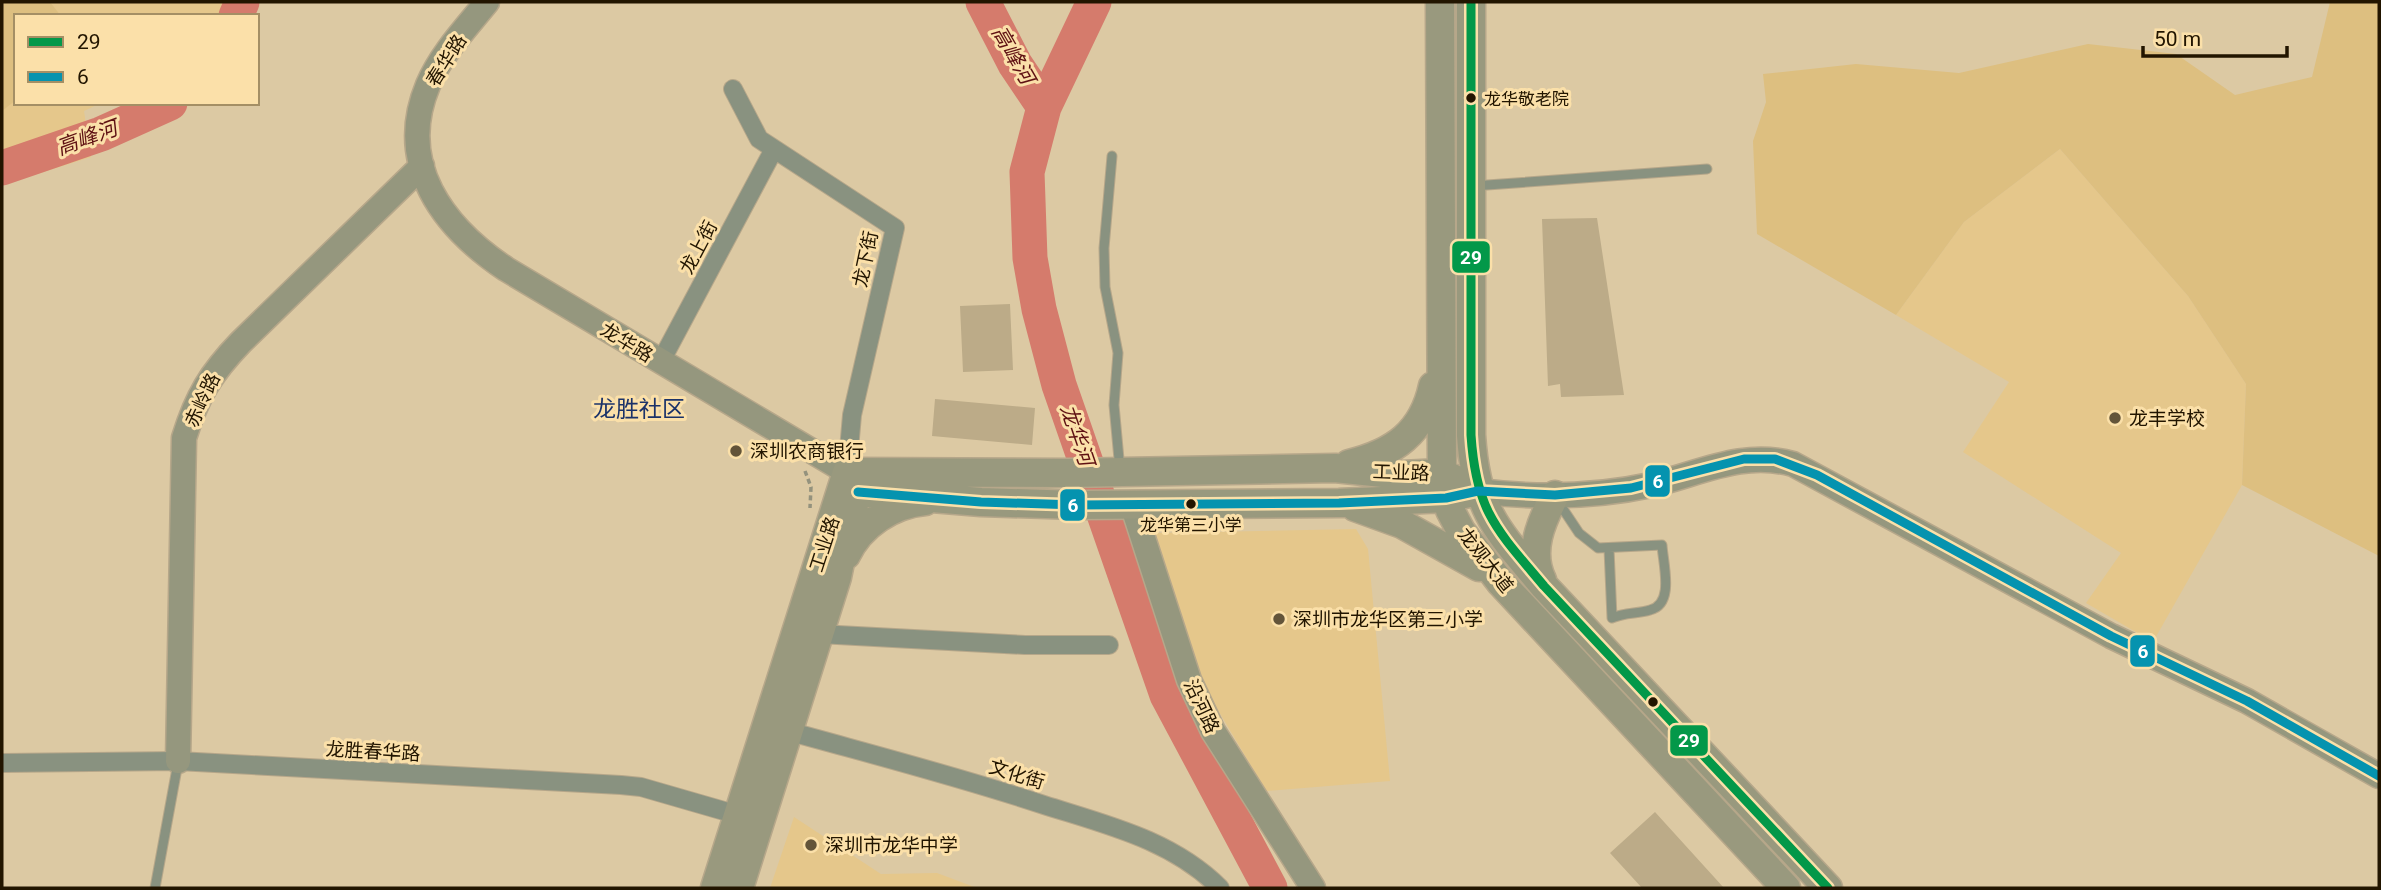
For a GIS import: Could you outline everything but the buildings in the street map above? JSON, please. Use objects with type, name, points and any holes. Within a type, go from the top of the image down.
[{"type":"main road","name":"龙观大道","points":[[1440,2],[1440,352],[1444,485],[1465,539],[1501,583],[1786,888]]},
{"type":"main road","name":"龙观大道","points":[[1471,2],[1471,435],[1478,491],[1487,515],[1500,535],[1544,586],[1602,626],[1828,888]]},
{"type":"main road","points":[[1335,468],[1383,454],[1412,433],[1427,409],[1440,352]]},
{"type":"main road","name":"工业路","points":[[853,482],[1068,473],[1335,468],[1402,475],[1478,491]]},
{"type":"main road","name":"工业路","points":[[853,482],[941,500],[1077,505],[1339,503],[1444,485]]},
{"type":"main road","name":"工业路","points":[[739,888],[837,577],[853,482]]},
{"type":"main road","name":"工业路","points":[[715,888],[853,482]]},
{"type":"main road","points":[[1544,586],[1537,570],[1536,545],[1555,495]]},
{"type":"main road","points":[[837,577],[849,550],[872,522],[901,507],[941,500]]},
{"type":"main road","points":[[1339,503],[1376,512],[1402,524],[1454,551],[1501,583]]},
{"type":"street","name":"春华路","points":[[422,166],[418,141],[420,108],[429,83],[445,55],[487,2]]},
{"type":"street","name":"龙下街","points":[[733,89],[751,128],[773,151],[895,228],[852,415],[853,482]]},
{"type":"street","name":"龙上街","points":[[660,362],[773,151]]},
{"type":"street","name":"龙华路","points":[[422,166],[431,194],[449,223],[478,250],[853,482]]},
{"type":"street","name":"赤岭路","points":[[178,761],[184,438],[194,407],[213,371],[231,351],[422,166]]},
{"type":"street","points":[[1478,491],[1555,495],[1651,485],[1744,459],[1775,459],[1793,464],[2110,636],[2247,701],[2379,776]]},
{"type":"street","name":"沿河路","points":[[1128,505],[1189,680],[1213,731],[1237,755],[1313,888]]},
{"type":"street","points":[[819,634],[1025,645],[1109,645]]},
{"type":"street","name":"文化街","points":[[788,731],[997,789],[1133,834],[1186,858],[1220,888]]},
{"type":"street","name":"龙胜春华路","points":[[2,763],[178,761],[621,785],[641,787],[738,815]]},
{"type":"lane","points":[[1112,156],[1104,248],[1105,287],[1118,353],[1114,405],[1117,472]]},
{"type":"lane","points":[[1471,186],[1707,169]]},
{"type":"lane","points":[[1555,495],[1569,520],[1590,544],[1609,549],[1662,545],[1664,599],[1653,610],[1602,626],[1609,549]]},
{"type":"lane","points":[[155,888],[178,761]]},
{"type":"shaded area","points":[[2,2],[230,2],[223,14],[14,14],[14,105],[97,105],[84,111],[91,157],[2,185]]},
{"type":"shaded area","points":[[2,2],[50,2],[59,14],[14,14],[14,102],[2,111]]},
{"type":"shaded area","points":[[2330,2],[2379,2],[2379,556],[2242,485],[2246,384],[2188,296],[2060,149],[1964,222],[1896,315],[1757,234],[1753,141],[1766,102],[1763,74],[1856,64],[1959,73],[2088,44],[2176,54],[2235,95],[2312,77]]},
{"type":"shaded area","name":"龙丰学校","points":[[2060,149],[2188,296],[2246,384],[2242,485],[2153,642],[2086,603],[2121,553],[1963,452],[2009,382],[1896,315],[1964,222]]},
{"type":"shaded area","name":"深圳市龙华区第三小学","points":[[1356,529],[1368,549],[1390,781],[1266,791],[1206,690],[1154,533]]},
{"type":"shaded area","name":"深圳市龙华中学","points":[[794,817],[881,874],[937,873],[977,888],[770,888]]},
{"type":"waterway","name":"高峰河","points":[[237,14],[242,2]]},
{"type":"waterway","name":"高峰河","points":[[983,2],[1015,64],[1044,107]]},
{"type":"waterway","name":"龙华河","points":[[1094,2],[1044,107],[1027,172],[1030,258],[1039,309],[1059,385],[1167,695],[1270,888]]},
{"type":"waterway","name":"高峰河","points":[[2,168],[101,134],[166,105]]},
{"type":"transit line","name":"29","points":[[1471,2],[1471,435],[1478,483],[1484,502],[1513,550],[1544,586],[1828,888]]},
{"type":"transit line","name":"6","points":[[858,492],[981,502],[1077,505],[1339,503],[1446,498],[1478,491],[1555,495],[1631,488],[1744,459],[1775,459],[1817,475],[2111,636],[2247,701],[2379,776]]},
{"type":"place","name":"龙华敬老院","points":[[1471,98]]},
{"type":"place","name":"龙丰学校","points":[[2115,418]]},
{"type":"place","name":"深圳农商银行","points":[[736,451]]},
{"type":"place","name":"龙华第三小学","points":[[1191,504]]},
{"type":"place","name":"深圳市龙华区第三小学","points":[[1279,619]]},
{"type":"place","name":"深圳市龙华中学","points":[[811,845]]},
{"type":"district","name":"龙胜社区","points":[[639,409]]}]
